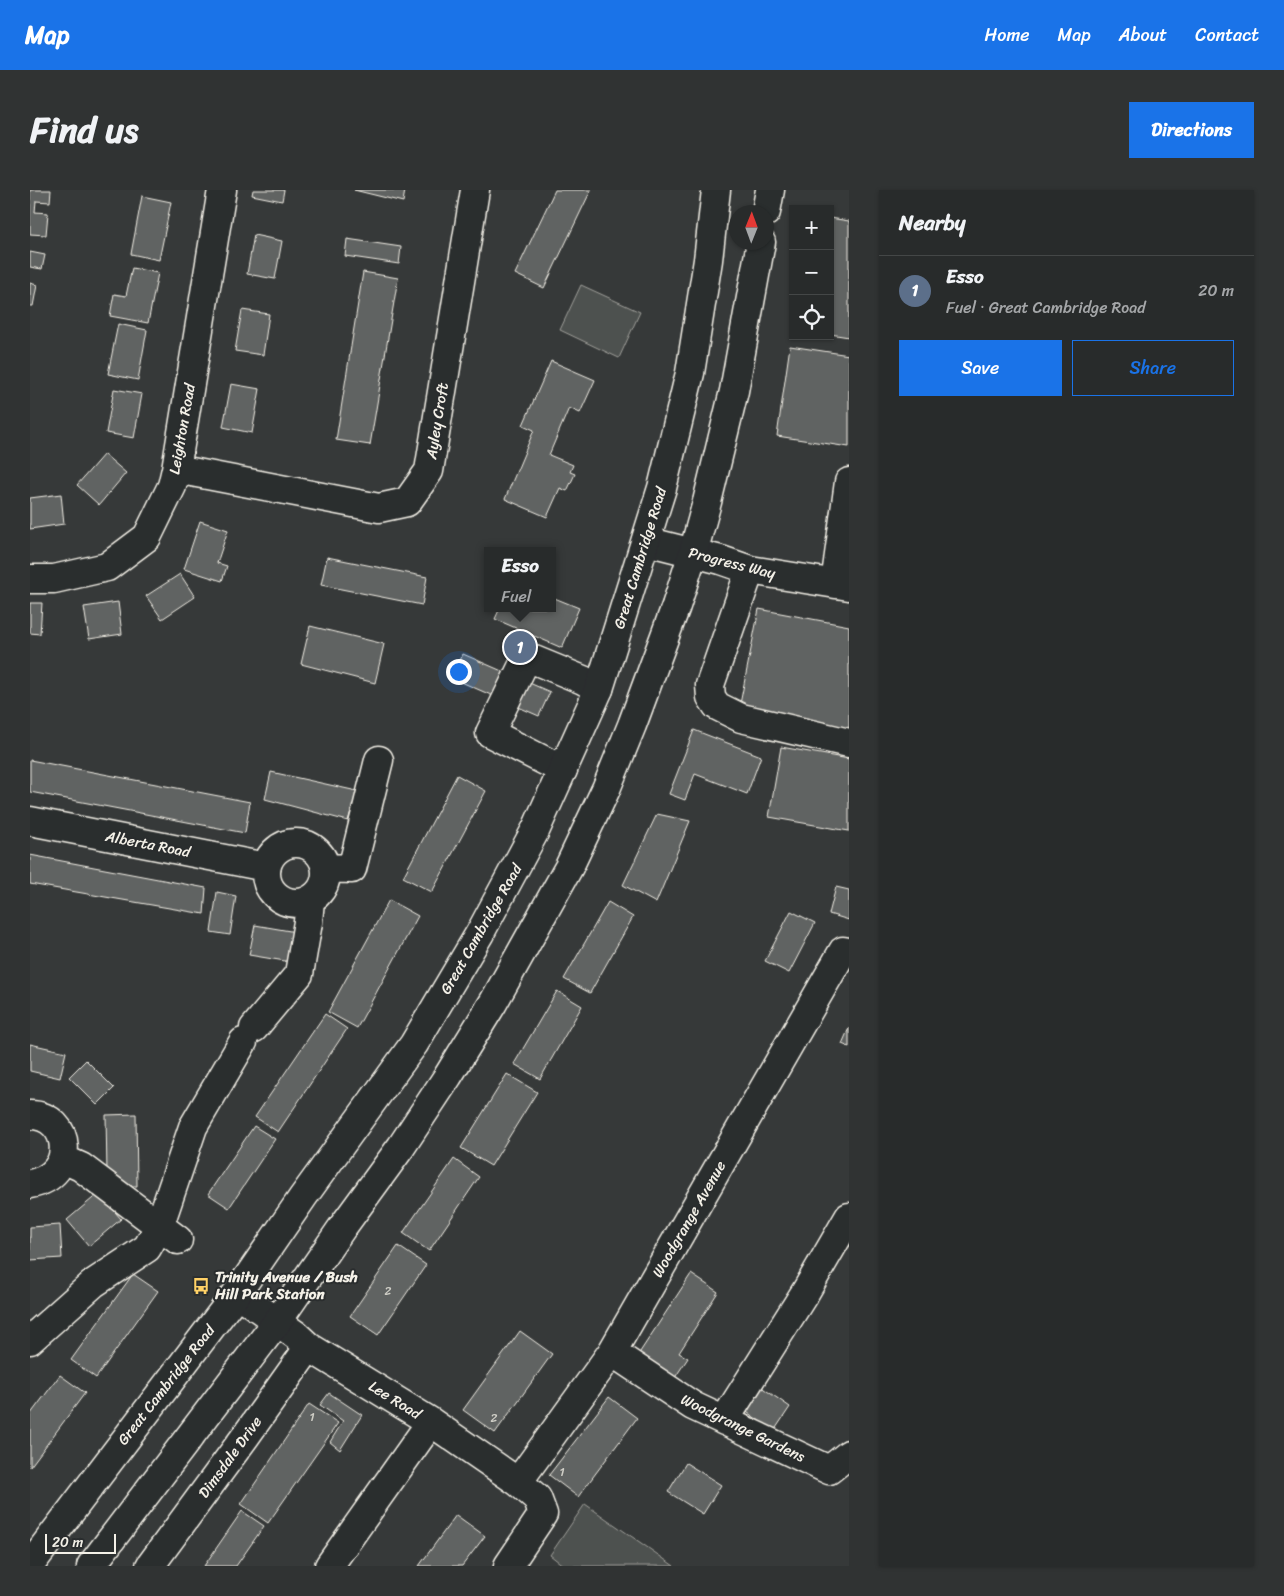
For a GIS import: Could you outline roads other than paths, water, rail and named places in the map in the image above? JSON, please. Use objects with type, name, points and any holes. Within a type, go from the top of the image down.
[{"type":"main road","name":"Leighton Road","points":[[30,579],[54,579],[107,568],[148,537],[172,486],[176,469],[222,190]]},
{"type":"main road","name":"Ayley Croft","points":[[176,469],[379,508],[407,502],[429,471],[475,190]]},
{"type":"main road","name":"Great Cambridge Road","points":[[30,1565],[237,1293],[303,1197],[414,1044],[510,880],[536,829],[599,690],[662,488],[690,373],[708,260],[716,190]]},
{"type":"main road","points":[[767,205],[770,190]]},
{"type":"main road","points":[[91,1566],[277,1322],[344,1225],[402,1146],[493,1003],[569,867],[606,790],[632,725],[693,552],[734,391],[760,250]]},
{"type":"main road","points":[[842,585],[849,482]]},
{"type":"main road","name":"Progress Way","points":[[646,541],[693,552],[750,570],[842,585]]},
{"type":"main road","points":[[750,570],[710,685],[712,698],[717,706],[741,718],[849,743]]},
{"type":"main road","points":[[563,770],[490,733],[527,658],[583,680],[599,690]]},
{"type":"main road","points":[[327,868],[352,869],[379,760]]},
{"type":"main road","name":"Alberta Road","points":[[30,821],[266,867]]},
{"type":"main road","points":[[301,842],[310,845],[324,859],[327,868],[327,878],[324,887],[318,895],[301,903],[291,903],[282,900],[274,894],[266,877],[266,867],[269,858],[283,845],[301,842]]},
{"type":"main road","points":[[30,1340],[94,1283],[169,1234],[193,1126],[248,1035],[299,974],[310,900]]},
{"type":"main road","name":"Woodgrange Avenue","points":[[518,1482],[612,1352],[843,951],[849,952]]},
{"type":"main road","points":[[30,1115],[45,1118],[55,1126],[61,1135],[64,1147],[63,1159],[58,1169],[50,1177],[30,1184]]},
{"type":"main road","points":[[63,1159],[81,1167],[169,1234]]},
{"type":"main road","points":[[724,1421],[806,1291],[849,1217]]},
{"type":"main road","name":"Lee Road","points":[[237,1293],[296,1335],[308,1347],[431,1422],[538,1498],[543,1514],[508,1566]]},
{"type":"main road","name":"Dimsdale Drive","points":[[150,1566],[245,1437],[308,1347]]},
{"type":"main road","name":"Woodgrange Gardens","points":[[612,1352],[693,1406],[829,1470],[849,1454]]},
{"type":"main road","points":[[329,1566],[431,1422]]},
{"type":"main road","points":[[81,1566],[124,1522]]},
{"type":"place","name":"Esso","points":[[520,647]]},
{"type":"place","name":"Trinity Avenue / Bush Hill Park Station","points":[[201,1286]]}]
